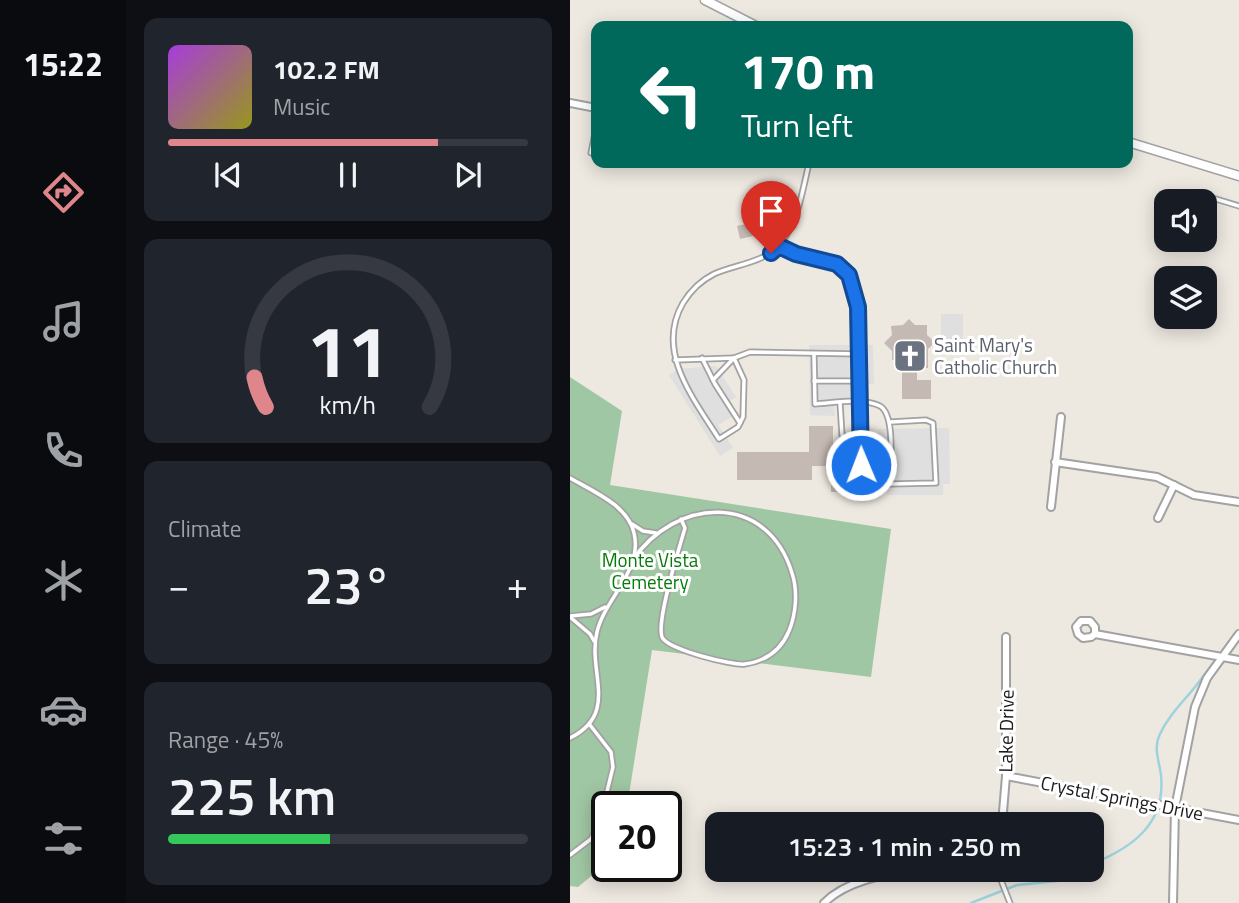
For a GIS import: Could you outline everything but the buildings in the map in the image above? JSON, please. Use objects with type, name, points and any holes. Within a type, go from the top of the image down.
[{"type":"street","points":[[705,0],[746,21]]},
{"type":"street","points":[[570,103],[591,107]]},
{"type":"street","points":[[1133,144],[1238,176]]},
{"type":"street","points":[[1051,507],[1061,416]]},
{"type":"street","points":[[1055,462],[1157,477],[1194,495],[1238,502]]},
{"type":"street","points":[[1158,518],[1174,485]]},
{"type":"street","points":[[1095,634],[1238,660]]},
{"type":"street","points":[[1173,903],[1175,808],[1195,708],[1207,678],[1238,634]]},
{"type":"street","name":"Lake Drive","points":[[1003,812],[1006,776],[1006,637]]},
{"type":"street","name":"Crystal Springs Drive","points":[[1006,776],[1238,820]]},
{"type":"street","points":[[824,903],[845,888],[863,882]]},
{"type":"lane","points":[[734,358],[744,380],[743,417],[740,423],[719,439],[684,381],[675,360],[672,344],[676,316],[695,286],[715,274],[757,260],[779,246],[791,224],[808,168]]},
{"type":"lane","points":[[1217,199],[1238,206]]},
{"type":"lane","points":[[779,246],[796,254],[837,264],[849,275],[858,307],[861,465]]},
{"type":"lane","points":[[675,360],[734,358],[761,351],[814,355],[859,354]]},
{"type":"lane","points":[[814,355],[815,404],[860,402],[879,405],[886,410],[890,422],[890,484],[936,483],[933,423],[926,420],[890,422]]},
{"type":"lane","points":[[702,358],[740,423]]},
{"type":"lane","points":[[713,380],[734,358]]},
{"type":"lane","points":[[814,381],[860,381]]},
{"type":"lane","points":[[840,403],[842,435],[846,439],[860,439]]},
{"type":"lane","points":[[570,478],[613,504],[631,524],[643,531],[656,533]]},
{"type":"lane","points":[[570,738],[590,725],[596,712],[598,700],[595,643],[607,606],[643,545],[656,533],[681,519],[706,511],[729,513],[755,523],[776,544],[788,559],[795,582],[795,606],[790,629],[778,650],[764,659],[743,665],[667,644],[662,638],[662,619],[685,528],[681,519]]},
{"type":"lane","points":[[631,524],[635,542],[632,561]]},
{"type":"lane","points":[[570,617],[591,614],[607,606]]},
{"type":"lane","points":[[570,617],[590,634],[595,643]]},
{"type":"lane","points":[[570,855],[591,839],[596,830],[613,767],[611,752],[590,725]]},
{"type":"lane","points":[[1001,882],[1010,903]]},
{"type":"green space","name":"Monte Vista Cemetery","points":[[570,377],[622,411],[610,485],[891,529],[871,677],[652,650],[630,791],[591,791],[591,876],[578,887],[570,886]]},
{"type":"shaded area","points":[[941,314],[963,314],[963,344],[941,344]]},
{"type":"shaded area","points":[[809,345],[873,345],[874,384],[860,384],[860,403],[834,403],[835,416],[810,415]]},
{"type":"shaded area","points":[[716,366],[736,397],[726,403],[734,415],[718,425],[733,448],[720,456],[669,375],[679,369]]},
{"type":"shaded area","points":[[949,428],[950,484],[943,484],[943,495],[887,495],[887,483],[879,483],[878,429]]},
{"type":"waterway","points":[[1104,859],[1132,842],[1152,821],[1161,793],[1157,749],[1160,734],[1171,715],[1218,657]]},
{"type":"waterway","points":[[971,903],[1017,885],[1047,882]]},
{"type":"place","name":"Saint Mary's Catholic Church","points":[[910,356]]},
{"type":"route","points":[[771,253],[779,246],[818,261],[837,264],[849,275],[858,307],[861,465]]}]
